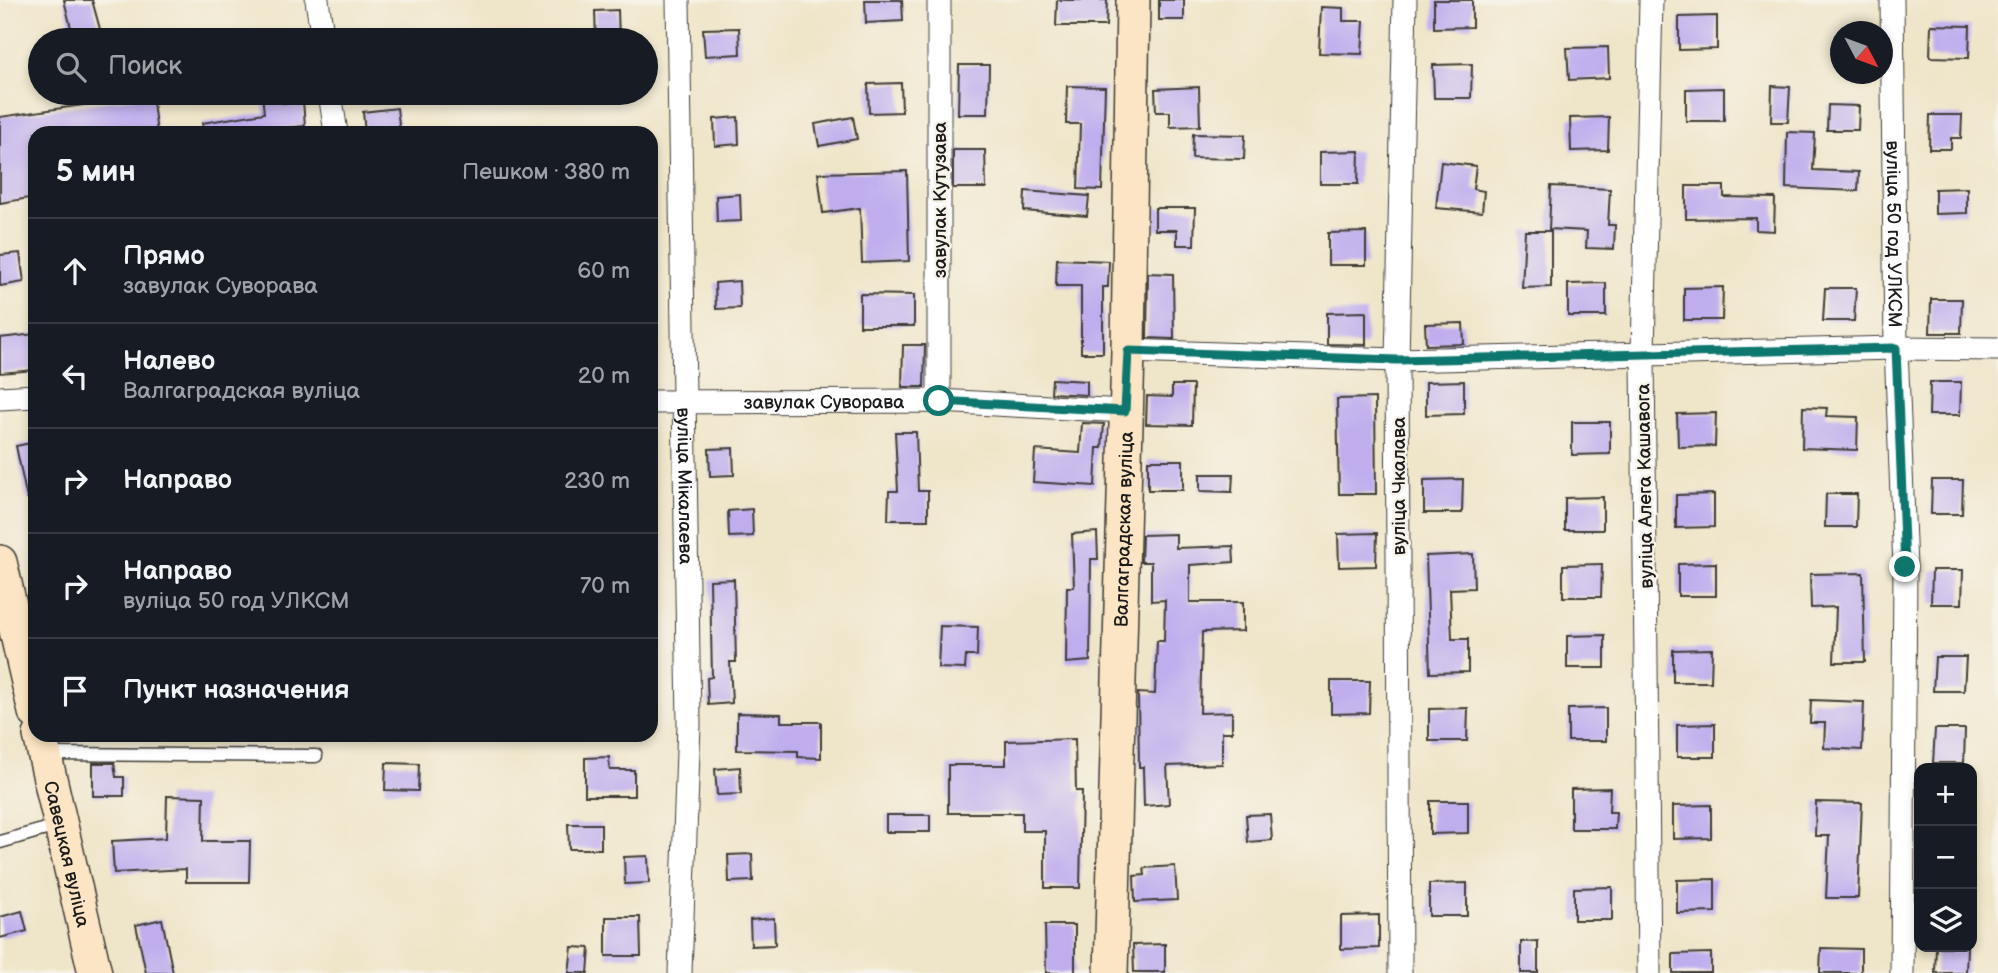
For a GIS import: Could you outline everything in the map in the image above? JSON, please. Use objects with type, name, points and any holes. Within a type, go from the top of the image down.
[{"type":"street","points":[[317,0],[321,28]]},
{"type":"street","name":"вуліца Мікалаева","points":[[678,0],[689,724],[680,973]]},
{"type":"street","name":"завулак Кутузава","points":[[939,0],[939,401]]},
{"type":"street","name":"Валгаградская вуліца","points":[[1111,973],[1128,351],[1133,0]]},
{"type":"street","name":"вуліца Чкалава","points":[[1400,973],[1397,360],[1405,0]]},
{"type":"street","name":"вуліца Алега Кашавога","points":[[1649,973],[1643,354],[1651,0]]},
{"type":"street","name":"вуліца 50 год УЛКСМ","points":[[1892,0],[1896,348],[1905,567],[1902,973]]},
{"type":"street","points":[[332,105],[335,126]]},
{"type":"street","points":[[1128,351],[1397,360],[1896,348],[1998,349]]},
{"type":"street","points":[[0,398],[28,396]]},
{"type":"street","name":"завулак Суворава","points":[[658,402],[939,401],[1125,411]]},
{"type":"street","points":[[0,562],[28,682]]},
{"type":"street","name":"Савецкая вуліца","points":[[42,744],[95,973]]},
{"type":"lane","points":[[42,744],[316,756]]},
{"type":"lane","points":[[0,842],[60,825]]},
{"type":"building","points":[[64,0],[92,0],[100,28],[71,28]]},
{"type":"building","points":[[865,0],[902,0],[903,21],[866,23]]},
{"type":"building","points":[[1057,0],[1107,0],[1106,26],[1056,26]]},
{"type":"building","points":[[1159,0],[1184,0],[1184,20],[1159,20]]},
{"type":"building","points":[[1434,0],[1472,0],[1472,27],[1434,28]]},
{"type":"building","points":[[1321,7],[1343,8],[1343,21],[1364,21],[1362,54],[1319,53]]},
{"type":"building","points":[[618,10],[619,28],[596,28],[595,11]]},
{"type":"building","points":[[1717,16],[1717,49],[1679,50],[1679,17]]},
{"type":"building","points":[[1931,25],[1970,26],[1969,58],[1930,57]]},
{"type":"building","points":[[739,28],[740,54],[705,56],[703,29]]},
{"type":"building","points":[[1608,47],[1609,78],[1569,80],[1567,48]]},
{"type":"building","points":[[1472,64],[1471,98],[1434,98],[1433,65]]},
{"type":"building","points":[[959,65],[989,65],[988,114],[958,114]]},
{"type":"building","points":[[901,83],[902,112],[869,113],[868,84]]},
{"type":"building","points":[[1067,86],[1105,87],[1102,190],[1078,189],[1080,124],[1066,124]]},
{"type":"building","points":[[1772,86],[1790,87],[1788,122],[1771,122]]},
{"type":"building","points":[[1199,87],[1200,126],[1170,127],[1170,112],[1156,112],[1155,89]]},
{"type":"building","points":[[1724,88],[1724,121],[1686,121],[1686,89]]},
{"type":"building","points":[[83,105],[153,105],[156,126],[28,126],[28,198],[0,203],[0,117]]},
{"type":"building","points":[[263,105],[303,105],[305,126],[203,126],[202,123],[264,113]]},
{"type":"building","points":[[1828,105],[1859,106],[1858,130],[1827,130]]},
{"type":"building","points":[[397,108],[399,126],[364,126],[363,112]]},
{"type":"building","points":[[1930,115],[1962,115],[1961,138],[1951,138],[1951,149],[1929,149]]},
{"type":"building","points":[[738,117],[739,144],[715,146],[714,119]]},
{"type":"building","points":[[853,117],[857,139],[819,146],[815,124]]},
{"type":"building","points":[[1609,117],[1608,150],[1571,151],[1570,118]]},
{"type":"building","points":[[1787,132],[1815,133],[1813,170],[1859,172],[1858,191],[1786,188]]},
{"type":"building","points":[[1193,134],[1245,135],[1244,159],[1192,158]]},
{"type":"building","points":[[953,150],[985,150],[986,188],[953,188]]},
{"type":"building","points":[[1359,151],[1358,184],[1320,184],[1320,152]]},
{"type":"building","points":[[1441,162],[1476,166],[1473,189],[1484,191],[1482,212],[1436,208]]},
{"type":"building","points":[[907,171],[909,261],[862,263],[860,208],[823,213],[818,173]]},
{"type":"building","points":[[1551,186],[1610,189],[1608,225],[1615,225],[1614,249],[1586,248],[1587,231],[1549,229]]},
{"type":"building","points":[[1686,186],[1724,186],[1724,197],[1775,198],[1774,231],[1756,230],[1756,218],[1686,219]]},
{"type":"building","points":[[1967,188],[1967,213],[1935,214],[1935,189]]},
{"type":"building","points":[[1025,191],[1089,196],[1087,216],[1024,211]]},
{"type":"building","points":[[740,194],[741,221],[717,222],[716,196]]},
{"type":"building","points":[[1155,208],[1195,208],[1194,245],[1177,245],[1177,230],[1155,230]]},
{"type":"building","points":[[1525,231],[1551,231],[1551,287],[1522,288]]},
{"type":"building","points":[[1366,232],[1366,265],[1328,265],[1328,233]]},
{"type":"building","points":[[20,253],[24,282],[0,286],[0,255]]},
{"type":"building","points":[[1057,259],[1109,261],[1108,287],[1103,287],[1103,353],[1081,353],[1081,286],[1056,286]]},
{"type":"building","points":[[1148,273],[1173,274],[1174,339],[1147,338]]},
{"type":"building","points":[[739,281],[740,308],[716,309],[715,283]]},
{"type":"building","points":[[1606,283],[1606,316],[1568,316],[1568,284]]},
{"type":"building","points":[[1723,287],[1722,320],[1684,320],[1684,288]]},
{"type":"building","points":[[1825,288],[1856,288],[1854,321],[1823,321]]},
{"type":"building","points":[[860,294],[914,295],[914,326],[860,326]]},
{"type":"building","points":[[1931,299],[1962,299],[1961,333],[1930,333]]},
{"type":"building","points":[[1366,312],[1366,345],[1327,344],[1327,313]]},
{"type":"building","points":[[1463,323],[1464,344],[1426,345],[1425,324]]},
{"type":"building","points":[[28,335],[28,371],[0,373],[0,338]]},
{"type":"building","points":[[903,345],[925,345],[924,387],[902,387]]},
{"type":"building","points":[[1052,379],[1087,381],[1087,395],[1051,393]]},
{"type":"building","points":[[1464,381],[1464,414],[1426,415],[1426,382]]},
{"type":"building","points":[[1930,382],[1961,382],[1960,415],[1929,415]]},
{"type":"building","points":[[1172,385],[1193,385],[1192,425],[1146,424],[1147,396],[1172,397]]},
{"type":"building","points":[[1375,398],[1376,494],[1339,494],[1337,399]]},
{"type":"building","points":[[1803,407],[1827,408],[1826,416],[1858,417],[1857,450],[1802,448]]},
{"type":"building","points":[[1716,413],[1715,446],[1678,447],[1677,414]]},
{"type":"building","points":[[1572,422],[1610,422],[1610,454],[1572,455]]},
{"type":"building","points":[[1082,423],[1104,424],[1102,448],[1097,448],[1095,486],[1033,482],[1035,450],[1080,453]]},
{"type":"building","points":[[895,432],[916,432],[918,491],[928,491],[928,520],[888,520],[889,491],[898,491]]},
{"type":"building","points":[[28,443],[28,499],[27,499],[16,446]]},
{"type":"building","points":[[733,448],[734,475],[710,476],[709,449]]},
{"type":"building","points":[[1148,460],[1183,460],[1183,490],[1148,490]]},
{"type":"building","points":[[1200,474],[1233,474],[1232,492],[1200,491]]},
{"type":"building","points":[[1463,479],[1462,513],[1424,513],[1424,480]]},
{"type":"building","points":[[1932,480],[1963,480],[1962,514],[1931,514]]},
{"type":"building","points":[[1714,494],[1714,527],[1676,528],[1676,495]]},
{"type":"building","points":[[1826,494],[1857,494],[1856,527],[1825,527]]},
{"type":"building","points":[[1603,497],[1603,530],[1565,530],[1565,498]]},
{"type":"building","points":[[752,509],[753,536],[729,537],[728,511]]},
{"type":"building","points":[[1097,532],[1098,559],[1091,559],[1090,661],[1066,663],[1067,587],[1074,587],[1072,534]]},
{"type":"building","points":[[1377,533],[1376,566],[1339,567],[1338,534]]},
{"type":"building","points":[[1176,534],[1176,548],[1233,546],[1234,562],[1190,565],[1190,602],[1243,602],[1243,631],[1202,632],[1200,713],[1232,712],[1232,732],[1222,732],[1222,764],[1167,766],[1169,804],[1144,806],[1143,767],[1139,767],[1138,693],[1155,694],[1157,641],[1164,641],[1165,600],[1151,601],[1151,562],[1141,562],[1142,535]]},
{"type":"building","points":[[1473,554],[1474,588],[1450,589],[1452,639],[1468,639],[1468,672],[1430,673],[1426,556]]},
{"type":"building","points":[[1716,563],[1716,596],[1678,596],[1678,564]]},
{"type":"building","points":[[1602,564],[1601,597],[1563,597],[1563,565]]},
{"type":"building","points":[[1932,570],[1963,570],[1962,604],[1931,604]]},
{"type":"building","points":[[1863,573],[1865,662],[1834,662],[1836,607],[1811,608],[1810,574]]},
{"type":"building","points":[[734,579],[736,662],[730,662],[732,703],[708,705],[707,678],[712,677],[710,580]]},
{"type":"building","points":[[940,626],[978,627],[977,656],[966,656],[965,669],[938,668]]},
{"type":"building","points":[[1605,635],[1605,668],[1567,668],[1567,636]]},
{"type":"building","points":[[1712,649],[1711,682],[1673,682],[1673,650]]},
{"type":"building","points":[[1935,657],[1966,657],[1964,691],[1933,691]]},
{"type":"building","points":[[1331,681],[1370,681],[1369,713],[1331,714]]},
{"type":"building","points":[[1811,700],[1864,702],[1862,750],[1824,748],[1825,723],[1810,723]]},
{"type":"building","points":[[1468,708],[1467,741],[1429,741],[1429,709]]},
{"type":"building","points":[[1606,708],[1606,741],[1568,741],[1568,709]]},
{"type":"building","points":[[737,713],[781,714],[781,722],[821,722],[821,758],[798,757],[798,751],[737,750]]},
{"type":"building","points":[[1715,724],[1715,757],[1677,757],[1677,725]]},
{"type":"building","points":[[1935,729],[1965,729],[1964,763],[1933,763]]},
{"type":"building","points":[[1075,739],[1076,791],[1082,791],[1080,888],[1045,888],[1045,831],[1022,831],[1022,813],[948,813],[948,765],[1006,765],[1006,741]]},
{"type":"building","points":[[609,757],[610,770],[634,770],[634,796],[585,796],[585,758]]},
{"type":"building","points":[[93,763],[114,763],[116,777],[124,777],[124,796],[93,796]]},
{"type":"building","points":[[386,763],[419,764],[418,791],[385,790]]},
{"type":"building","points":[[740,767],[741,794],[717,795],[715,769]]},
{"type":"building","points":[[1610,788],[1609,812],[1616,812],[1615,829],[1571,829],[1571,789]]},
{"type":"building","points":[[167,796],[204,797],[203,841],[250,841],[249,882],[186,882],[186,869],[114,873],[112,841],[166,838]]},
{"type":"building","points":[[1430,801],[1468,801],[1468,833],[1430,834]]},
{"type":"building","points":[[1816,802],[1862,803],[1858,898],[1826,898],[1829,836],[1815,836]]},
{"type":"building","points":[[1711,805],[1711,838],[1673,839],[1673,806]]},
{"type":"building","points":[[1270,814],[1272,840],[1248,842],[1246,815]]},
{"type":"building","points":[[886,815],[930,815],[930,832],[886,832]]},
{"type":"building","points":[[568,824],[601,824],[601,849],[569,849]]},
{"type":"building","points":[[752,854],[753,881],[729,882],[728,855]]},
{"type":"building","points":[[648,856],[649,883],[625,884],[624,857]]},
{"type":"building","points":[[1175,866],[1177,900],[1135,902],[1134,876],[1145,875],[1144,868]]},
{"type":"building","points":[[1715,879],[1715,912],[1677,913],[1677,880]]},
{"type":"building","points":[[1467,883],[1467,916],[1429,916],[1429,884]]},
{"type":"building","points":[[1612,887],[1612,920],[1574,920],[1574,888]]},
{"type":"building","points":[[22,911],[27,931],[0,938],[0,917]]},
{"type":"building","points":[[1379,915],[1379,948],[1341,949],[1341,916]]},
{"type":"building","points":[[606,917],[640,917],[641,956],[606,956]]},
{"type":"building","points":[[774,918],[775,945],[751,946],[750,920]]},
{"type":"building","points":[[162,919],[173,973],[146,973],[136,925]]},
{"type":"building","points":[[1045,925],[1075,925],[1075,973],[1046,973]]},
{"type":"building","points":[[1538,941],[1538,973],[1521,973],[1521,942]]},
{"type":"building","points":[[1165,944],[1165,972],[1134,972],[1133,945]]},
{"type":"building","points":[[572,947],[590,948],[588,973],[569,973]]},
{"type":"building","points":[[1821,948],[1861,949],[1861,973],[1820,973]]},
{"type":"building","points":[[1936,952],[1967,952],[1966,973],[1935,973]]},
{"type":"building","points":[[1711,953],[1711,973],[1673,973],[1673,954]]},
{"type":"route","points":[[939,401],[1125,411],[1128,351],[1397,360],[1896,348],[1905,567]]}]
